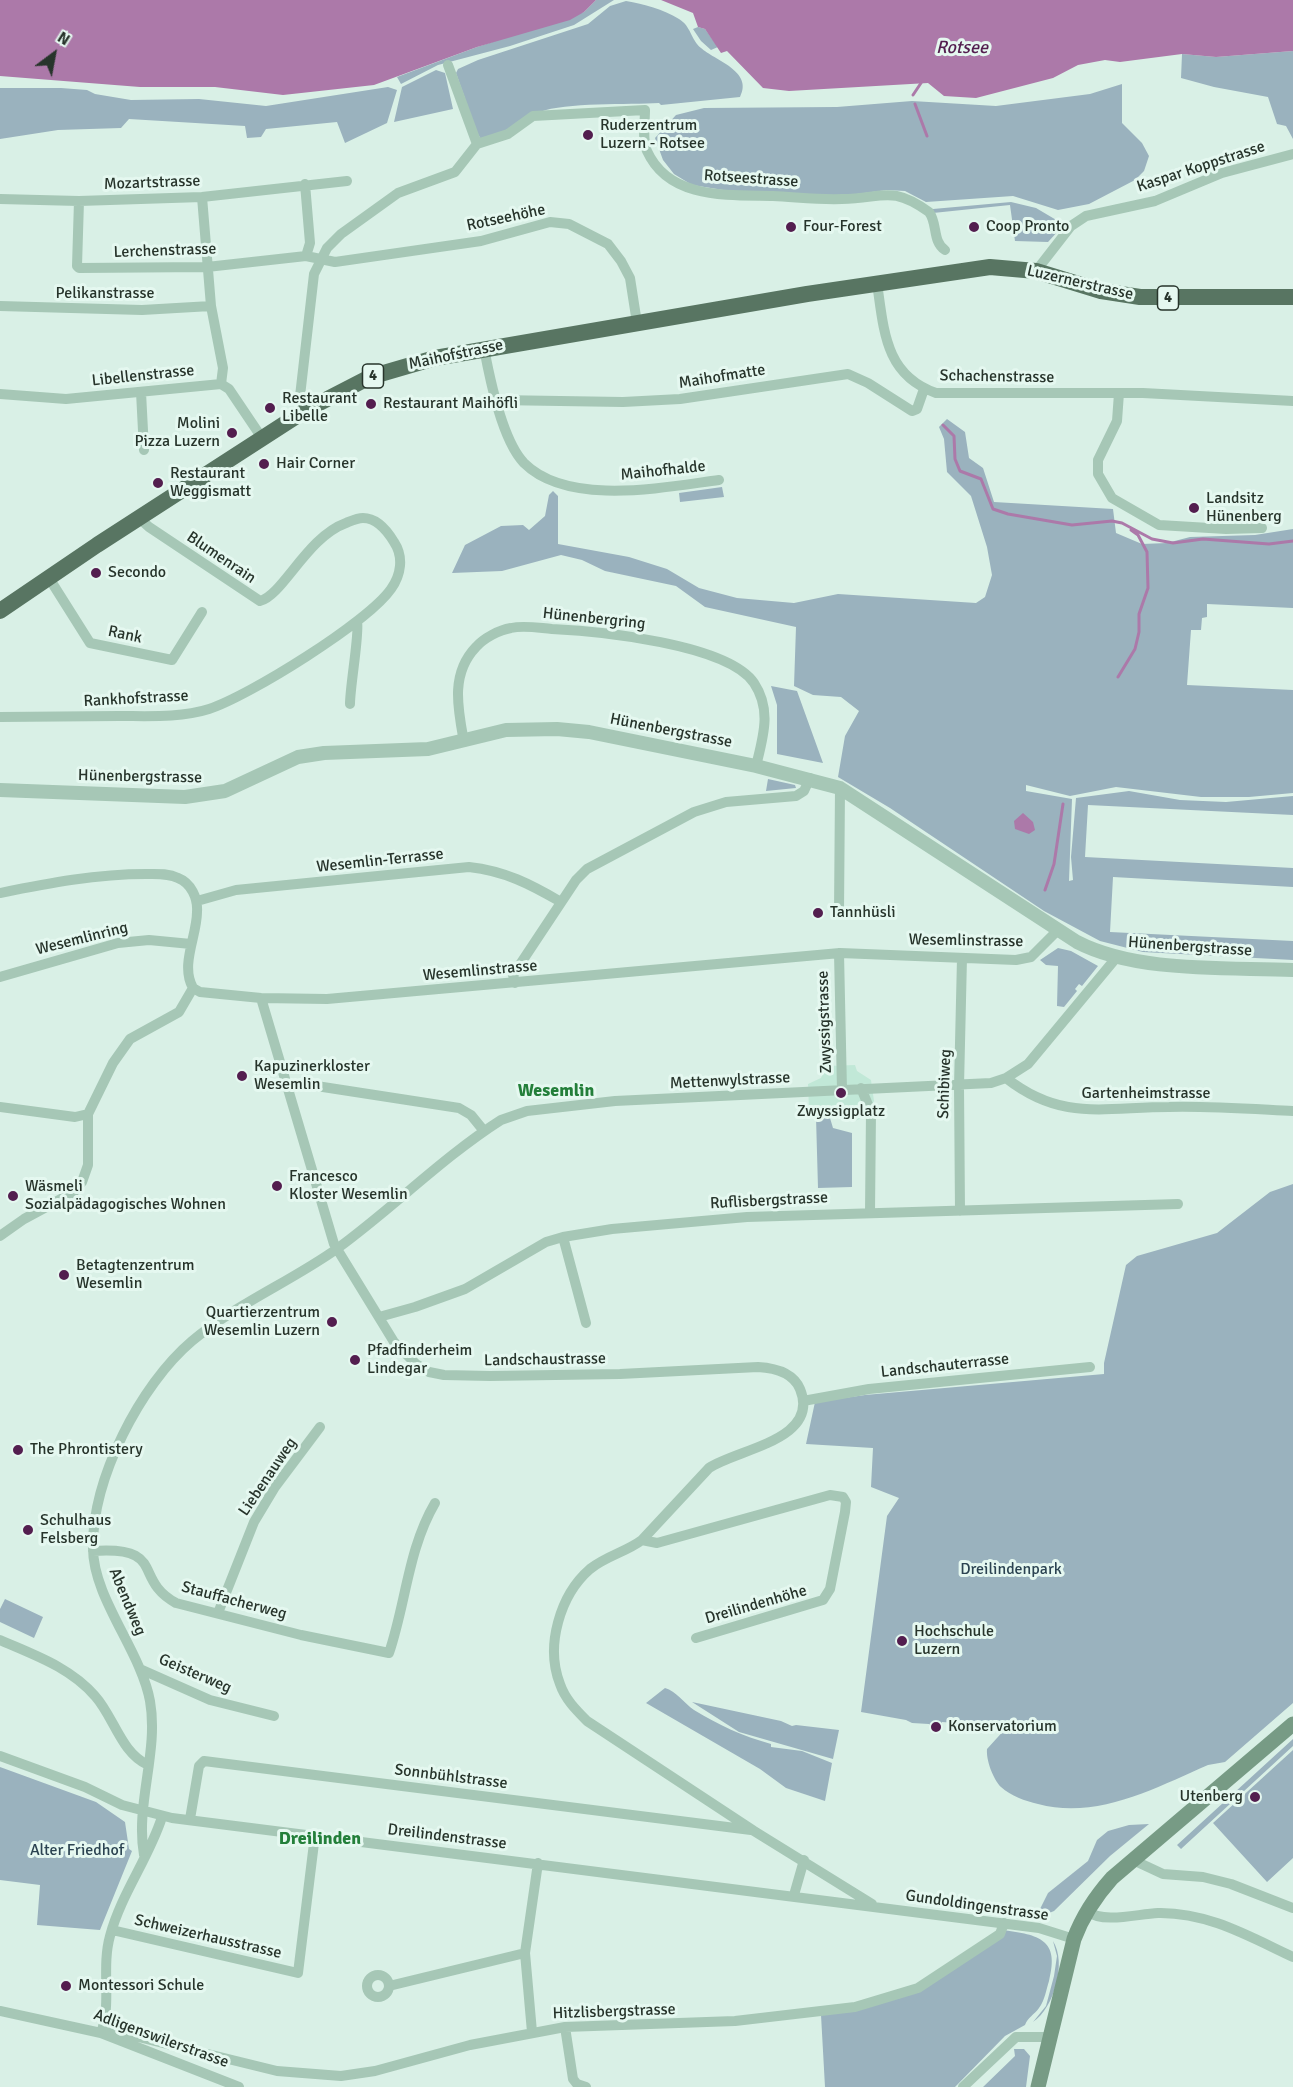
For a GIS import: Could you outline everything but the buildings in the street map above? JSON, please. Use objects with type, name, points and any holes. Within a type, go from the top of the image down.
[{"type":"main road","name":"Luzernerstrasse","points":[[940,273],[990,267],[1036,271],[1101,291],[1133,297],[1293,297]]},
{"type":"main road","name":"Maihofstrasse","points":[[0,611],[306,410],[370,377],[411,364],[484,348],[940,273]]},
{"type":"main road","points":[[1038,2087],[1074,1939],[1086,1911],[1112,1878],[1293,1724]]},
{"type":"street","points":[[306,410],[300,396],[314,274],[320,260],[341,234],[379,205],[414,185],[455,172],[477,144],[448,65]]},
{"type":"street","name":"Rotseestrasse","points":[[477,144],[508,134],[533,116],[645,110],[645,146],[648,154],[662,171],[681,185],[718,194],[844,199],[888,193],[929,212],[933,217],[936,240],[945,250]]},
{"type":"street","name":"Kaspar Koppstrasse","points":[[1036,271],[1071,226],[1086,216],[1155,201],[1222,173],[1293,154]]},
{"type":"street","name":"Mozartstrasse","points":[[0,199],[79,201],[202,197],[347,181]]},
{"type":"street","points":[[305,184],[310,243],[306,256]]},
{"type":"street","points":[[202,197],[211,306],[220,345],[221,384],[229,389],[262,438]]},
{"type":"street","name":"Lerchenstrasse","points":[[79,201],[77,266],[79,268],[207,267],[306,256],[320,260]]},
{"type":"street","name":"Rotseehöhe","points":[[320,260],[335,262],[481,241],[550,222],[569,224],[590,232],[608,244],[621,261],[630,278],[637,323]]},
{"type":"street","name":"Schachenstrasse","points":[[877,283],[890,351],[898,368],[911,382],[924,389],[953,395],[1119,393],[1293,401]]},
{"type":"street","name":"Pelikanstrasse","points":[[0,306],[142,310],[211,306]]},
{"type":"street","name":"Maihofhalde","points":[[484,348],[504,432],[525,464],[558,481],[602,491],[632,491],[719,480]]},
{"type":"street","name":"Maihofmatte","points":[[497,400],[622,402],[680,399],[848,374],[868,383],[912,411],[916,409],[924,389]]},
{"type":"street","name":"Libellenstrasse","points":[[0,394],[66,399],[221,384]]},
{"type":"street","points":[[141,392],[144,450]]},
{"type":"street","points":[[1119,393],[1117,421],[1098,460],[1098,474],[1112,498],[1159,525],[1226,529],[1263,528]]},
{"type":"street","name":"Blumenrain","points":[[139,518],[260,601],[271,597],[312,545],[341,525],[363,518],[369,519],[382,527],[395,544]]},
{"type":"street","name":"Rankhofstrasse","points":[[0,717],[156,716],[208,709],[237,698],[357,621],[380,602],[392,588],[401,564],[395,544]]},
{"type":"street","name":"Rank","points":[[49,578],[90,642],[172,660],[202,612]]},
{"type":"street","points":[[350,704],[352,668],[359,628],[357,621]]},
{"type":"street","name":"Hünenbergring","points":[[464,742],[457,703],[458,680],[465,661],[477,646],[490,636],[510,628],[598,631],[663,643],[728,662],[741,670],[753,681],[766,710],[765,728],[756,766]]},
{"type":"street","name":"Hünenbergstrasse","points":[[0,790],[185,797],[225,792],[298,757],[324,753],[409,751],[464,742],[506,730],[557,729],[624,738],[810,778],[840,788],[1058,930],[1089,948],[1116,958],[1139,962],[1293,970]]},
{"type":"street","points":[[515,983],[513,975],[561,902],[586,869],[694,812],[726,802],[796,796],[804,791],[810,778]]},
{"type":"street","points":[[839,912],[840,788]]},
{"type":"street","name":"Wesemlin-Terrasse","points":[[197,901],[237,890],[469,867],[495,870],[514,876],[561,902]]},
{"type":"street","points":[[0,893],[74,878],[118,874],[162,874],[180,878],[190,887],[197,901],[197,913],[190,944],[189,974],[193,988],[179,1012],[130,1039],[122,1048],[104,1079],[88,1114],[88,1164],[82,1182],[67,1196],[24,1219],[0,1236]]},
{"type":"street","name":"Wesemlinstrasse","points":[[193,988],[200,992],[261,998],[329,999],[838,953],[1024,959],[1040,949],[1058,930]]},
{"type":"street","name":"Wesemlinring","points":[[0,977],[118,943],[149,940],[190,944]]},
{"type":"street","name":"Zwyssigstrasse","points":[[838,953],[842,1090]]},
{"type":"street","name":"Schibiweg","points":[[960,1211],[959,1086],[962,958]]},
{"type":"street","name":"Mettenwylstrasse","points":[[337,1249],[484,1131],[501,1120],[526,1111],[560,1106],[861,1088],[959,1086],[991,1083],[1006,1078],[1032,1060],[1116,958]]},
{"type":"street","name":"Landschaustrasse","points":[[261,998],[337,1249],[394,1342],[416,1364],[436,1373],[490,1376],[775,1368],[796,1382],[803,1401]]},
{"type":"street","name":"Gartenheimstrasse","points":[[1006,1078],[1046,1102],[1068,1109],[1105,1111],[1168,1107],[1293,1111]]},
{"type":"street","points":[[287,1087],[310,1084],[459,1108],[471,1115],[484,1131]]},
{"type":"street","points":[[861,1088],[871,1112],[870,1212]]},
{"type":"street","points":[[0,1107],[75,1117],[88,1114]]},
{"type":"street","name":"Ruflisbergstrasse","points":[[379,1317],[414,1308],[465,1289],[519,1256],[563,1237],[686,1220],[870,1212],[1178,1204]]},
{"type":"street","points":[[563,1237],[586,1323]]},
{"type":"street","name":"Abendweg","points":[[144,1855],[142,1811],[148,1765],[151,1702],[140,1669],[99,1580],[93,1551],[97,1506],[117,1450],[146,1394],[191,1342],[337,1249]]},
{"type":"street","name":"Landschauterrasse","points":[[803,1401],[869,1389],[1090,1367]]},
{"type":"street","points":[[803,1401],[800,1418],[792,1430],[772,1441],[721,1460],[709,1468],[642,1540],[602,1560],[571,1590],[563,1605],[556,1632],[555,1659],[559,1683],[572,1706],[587,1721],[754,1831],[875,1906]]},
{"type":"street","name":"Liebenauweg","points":[[218,1613],[254,1522],[275,1487],[320,1427]]},
{"type":"street","name":"Dreilindenhöhe","points":[[642,1540],[657,1543],[830,1495],[843,1497],[846,1502],[830,1589],[823,1600],[696,1638]]},
{"type":"street","name":"Stauffacherweg","points":[[93,1551],[119,1549],[139,1556],[167,1598],[176,1603],[301,1635],[389,1653],[416,1544],[435,1503]]},
{"type":"street","points":[[0,1640],[63,1668],[77,1679],[97,1697],[136,1759],[148,1765]]},
{"type":"street","name":"Geisterweg","points":[[140,1669],[210,1700],[274,1716]]},
{"type":"street","name":"Dreilindenstrasse","points":[[0,1756],[162,1817],[875,1906]]},
{"type":"street","name":"Sonnbühlstrasse","points":[[190,1819],[199,1766],[204,1761],[754,1831]]},
{"type":"street","name":"Abendweg","points":[[101,2033],[105,2016],[106,1953],[112,1930],[144,1855],[154,1840],[162,1817]]},
{"type":"street","name":"Schweizerhausstrasse","points":[[112,1930],[298,1972],[315,1835]]},
{"type":"street","points":[[794,1895],[804,1860]]},
{"type":"street","points":[[1133,1860],[1163,1874],[1203,1877],[1231,1884],[1293,1908]]},
{"type":"street","points":[[532,2032],[525,1953],[538,1863]]},
{"type":"street","name":"Gundoldingenstrasse","points":[[875,1906],[1039,1928],[1074,1939]]},
{"type":"street","points":[[1086,1911],[1096,1917],[1161,1913],[1192,1915],[1222,1924],[1293,1957]]},
{"type":"street","name":"Hitzlisbergstrasse","points":[[101,2033],[114,2031],[277,2071],[341,2076],[375,2071],[470,2045],[565,2027],[735,2022],[803,2015],[885,2000],[918,1988],[1000,1934],[1004,1923]]},
{"type":"street","points":[[388,1986],[525,1953]]},
{"type":"street","name":"Adligenswilerstrasse","points":[[0,2011],[101,2033],[239,2087]]},
{"type":"street","points":[[565,2027],[573,2079],[577,2084],[586,2087]]},
{"type":"street","points":[[963,2087],[1016,2037],[1050,2037]]},
{"type":"green space","points":[[596,0],[614,0],[574,25],[510,46],[438,65],[401,84],[397,77],[477,47],[584,12]]},
{"type":"green space","points":[[626,1],[660,10],[683,22],[701,48],[737,73],[742,80],[743,88],[740,97],[661,105],[659,103],[598,104],[551,109],[532,115],[497,134],[481,139],[456,73],[458,69],[478,60],[588,24],[610,6]]},
{"type":"green space","points":[[698,27],[705,29],[718,47],[711,50],[701,41],[693,29]]},
{"type":"green space","points":[[1293,51],[1293,139],[1286,126],[1277,124],[1268,97],[1181,78],[1182,54],[1216,57]]},
{"type":"green space","points":[[436,70],[445,73],[453,109],[394,122],[402,87]]},
{"type":"green space","points":[[1122,84],[1122,123],[1142,143],[1149,156],[1144,171],[1135,180],[1089,204],[1058,210],[1013,196],[926,202],[905,191],[887,190],[842,196],[742,193],[692,185],[674,174],[663,160],[655,138],[676,115],[704,108],[837,107],[912,101],[996,106],[1090,94]]},
{"type":"green space","points":[[388,87],[397,90],[387,123],[345,143],[337,122],[266,129],[261,137],[247,138],[245,126],[129,119],[121,128],[58,130],[0,139],[0,88],[61,88],[87,90],[95,94],[131,100],[199,99],[266,106]]},
{"type":"green space","points":[[1011,202],[1036,208],[1058,221],[1060,229],[1048,242],[1015,241],[1010,205],[933,213],[933,209]]},
{"type":"green space","points":[[947,419],[965,432],[969,458],[983,468],[994,502],[1113,509],[1116,533],[1142,544],[1167,543],[1190,537],[1255,535],[1293,529],[1293,608],[1207,604],[1207,617],[1202,618],[1201,630],[1191,630],[1187,685],[1293,690],[1293,793],[1249,797],[1201,797],[1116,787],[1070,796],[1026,785],[1026,791],[1072,799],[1069,881],[1073,880],[1071,857],[1076,798],[1129,791],[1180,800],[1226,802],[1293,796],[1293,815],[1088,805],[1085,857],[1293,868],[1293,887],[1113,877],[1110,932],[1293,941],[1293,960],[1143,952],[1100,941],[1044,911],[890,808],[838,777],[845,736],[859,711],[841,697],[813,695],[794,686],[796,627],[705,607],[676,586],[605,571],[582,560],[561,555],[502,571],[452,573],[465,545],[501,526],[523,525],[529,530],[545,516],[549,495],[553,491],[558,496],[558,544],[629,557],[667,569],[699,588],[737,598],[794,603],[838,594],[976,603],[985,597],[992,575],[987,547],[971,496],[947,472],[944,439],[939,427]]},
{"type":"green space","points":[[722,487],[724,497],[680,502],[679,493]]},
{"type":"green space","points":[[771,686],[797,691],[823,763],[777,754],[777,705]]},
{"type":"green space","points":[[768,779],[795,785],[796,788],[766,791]]},
{"type":"green space","points":[[1058,948],[1071,951],[1098,966],[1082,986],[1079,984],[1075,989],[1077,991],[1064,1007],[1057,1006],[1058,966],[1046,965],[1040,960]]},
{"type":"green space","points":[[819,1112],[830,1118],[833,1128],[852,1133],[852,1187],[818,1188],[816,1117]]},
{"type":"green space","name":"Dreilindenpark","points":[[1293,1184],[1293,1703],[1225,1762],[1208,1765],[1125,1799],[1082,1808],[1060,1808],[1033,1803],[1014,1796],[1001,1787],[991,1769],[987,1749],[1007,1727],[942,1722],[940,1728],[934,1729],[929,1724],[912,1723],[861,1712],[887,1516],[899,1498],[871,1487],[873,1448],[806,1444],[815,1402],[865,1395],[1104,1374],[1104,1363],[1126,1265],[1137,1256],[1217,1233],[1270,1192]]},
{"type":"green space","points":[[5,1599],[43,1617],[34,1638],[0,1622],[0,1609]]},
{"type":"green space","points":[[665,1688],[676,1694],[694,1710],[731,1730],[771,1744],[771,1747],[802,1751],[832,1763],[825,1801],[786,1788],[760,1769],[646,1703]]},
{"type":"green space","points":[[692,1702],[781,1721],[792,1726],[839,1730],[833,1759],[739,1732]]},
{"type":"green space","points":[[1293,1739],[1293,1746],[1181,1849],[1177,1845]]},
{"type":"green space","points":[[1293,1750],[1293,1858],[1267,1882],[1213,1823]]},
{"type":"green space","name":"Alter Friedhof","points":[[0,1767],[96,1802],[125,1822],[129,1849],[132,1851],[100,1930],[37,1925],[40,1885],[0,1880]]},
{"type":"green space","points":[[1149,1824],[1110,1856],[1054,1911],[1035,1919],[1048,1893],[1088,1861],[1097,1840],[1108,1831],[1129,1825]]},
{"type":"green space","points":[[1003,1930],[1036,1937],[1049,1948],[1052,1967],[1043,2002],[1025,2025],[1005,2036],[955,2087],[825,2087],[821,2015],[900,1998]]},
{"type":"green space","points":[[1053,1941],[1059,1961],[1056,1984],[1047,2007],[1033,2022],[1046,2006],[1054,1976],[1057,1956]]},
{"type":"green space","points":[[1014,2049],[1024,2049],[1030,2056],[1026,2087],[983,2087],[1015,2056]]},
{"type":"shaded area","name":"Zwyssigplatz","points":[[855,1065],[857,1071],[871,1080],[874,1101],[864,1117],[855,1121],[845,1121],[827,1110],[809,1110],[808,1084],[821,1078],[826,1066]]},
{"type":"water","points":[[0,0],[596,0],[584,12],[570,20],[477,47],[374,85],[283,95],[215,87],[140,87],[0,76]]},
{"type":"water","name":"Rotsee","points":[[661,0],[1293,0],[1293,51],[1216,57],[1182,54],[1120,62],[1105,60],[1078,65],[1053,78],[976,98],[944,96],[928,83],[789,91],[763,88],[727,51],[721,53],[705,29],[698,27],[693,13]]},
{"type":"water","points":[[1023,813],[1033,822],[1035,830],[1029,834],[1015,829],[1014,821]]},
{"type":"waterway","points":[[913,95],[921,83]]},
{"type":"waterway","points":[[915,104],[927,136]]},
{"type":"waterway","points":[[943,425],[954,436],[955,459],[960,471],[981,479],[993,509],[1008,514],[1072,525],[1112,521],[1122,523],[1152,539],[1173,543],[1203,539],[1269,544],[1293,541]]},
{"type":"waterway","points":[[1118,677],[1135,649],[1139,632],[1139,614],[1148,588],[1147,552],[1138,535],[1131,530]]},
{"type":"waterway","points":[[1045,890],[1054,864],[1063,804]]},
{"type":"place","name":"Ruderzentrum Luzern - Rotsee","points":[[588,135]]},
{"type":"place","name":"Four-Forest","points":[[791,227]]},
{"type":"place","name":"Coop Pronto","points":[[974,227]]},
{"type":"place","name":"Restaurant Maihöfli","points":[[371,404]]},
{"type":"place","name":"Restaurant Libelle","points":[[270,408]]},
{"type":"place","name":"Molini Pizza Luzern","points":[[232,433]]},
{"type":"place","name":"Hair Corner","points":[[264,464]]},
{"type":"place","name":"Restaurant Weggismatt","points":[[158,483]]},
{"type":"place","name":"Landsitz Hünenberg","points":[[1194,508]]},
{"type":"place","name":"Secondo","points":[[96,573]]},
{"type":"place","name":"Tannhüsli","points":[[818,913]]},
{"type":"place","name":"Kapuzinerkloster Wesemlin","points":[[242,1076]]},
{"type":"place","name":"Zwyssigplatz","points":[[841,1093]]},
{"type":"place","name":"Francesco Kloster Wesemlin","points":[[277,1186]]},
{"type":"place","name":"Wäsmeli Sozialpädagogisches Wohnen","points":[[13,1196]]},
{"type":"place","name":"Betagtenzentrum Wesemlin","points":[[64,1275]]},
{"type":"place","name":"Quartierzentrum Wesemlin Luzern","points":[[332,1322]]},
{"type":"place","name":"Pfadfinderheim Lindegar","points":[[355,1360]]},
{"type":"place","name":"The Phrontistery","points":[[18,1450]]},
{"type":"place","name":"Schulhaus Felsberg","points":[[28,1530]]},
{"type":"place","name":"Hochschule Luzern","points":[[902,1641]]},
{"type":"place","name":"Konservatorium","points":[[936,1727]]},
{"type":"place","name":"Utenberg","points":[[1255,1797]]},
{"type":"place","name":"Montessori Schule","points":[[66,1986]]},
{"type":"district","name":"Wesemlin","points":[[556,1091]]},
{"type":"district","name":"Dreilinden","points":[[320,1839]]}]
